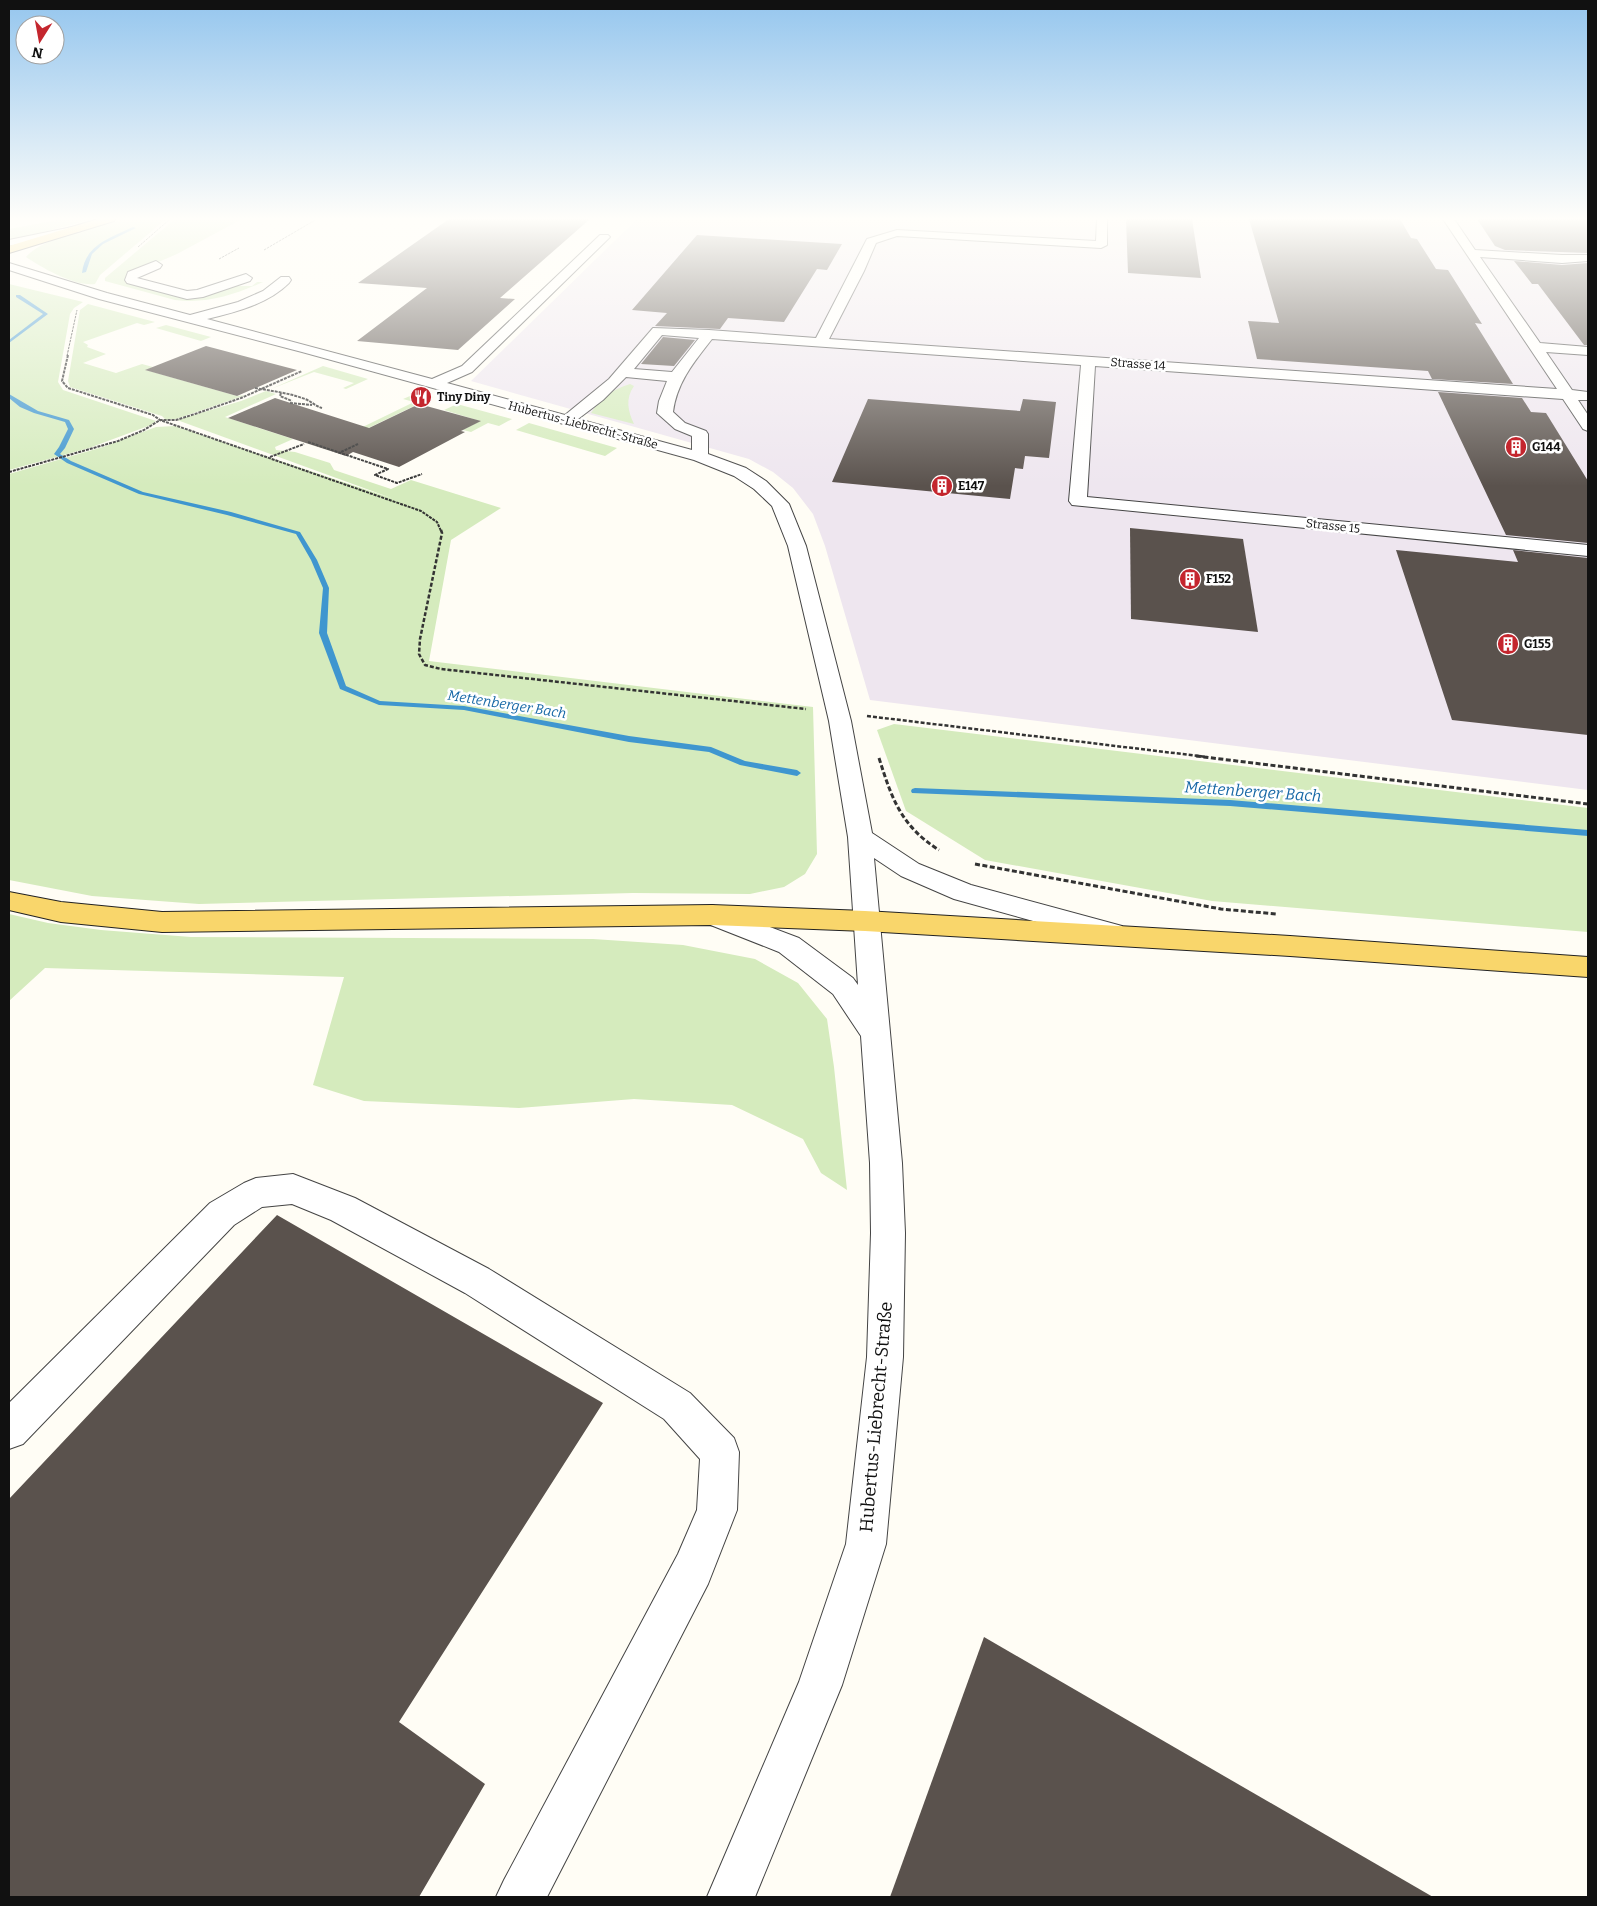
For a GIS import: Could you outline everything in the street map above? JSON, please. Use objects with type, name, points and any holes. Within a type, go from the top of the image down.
[{"type":"main road","points":[[9,901],[60,912],[162,922],[712,914],[1123,936],[1588,967]]},
{"type":"street","name":"Hubertus-Liebrecht-Straße","points":[[150,308],[700,457],[740,472],[760,485],[780,504],[797,546],[850,770],[860,837],[874,1032],[886,1163],[888,1233],[884,1357],[866,1544],[820,1685],[731,1897]]},
{"type":"street","points":[[154,309],[177,308]]},
{"type":"street","points":[[189,319],[210,308]]},
{"type":"street","points":[[189,319],[234,308]]},
{"type":"street","points":[[228,329],[227,318],[237,308]]},
{"type":"street","points":[[432,384],[467,369],[530,308]]},
{"type":"street","points":[[820,343],[839,308]]},
{"type":"street","points":[[1509,308],[1588,426]]},
{"type":"street","name":"Strasse 14","points":[[625,372],[658,331],[1588,396]]},
{"type":"street","points":[[700,457],[700,434],[680,426],[666,413],[666,400],[675,377],[709,334]]},
{"type":"street","points":[[1536,347],[1588,351]]},
{"type":"street","name":"Strasse 15","points":[[1088,361],[1078,501],[1588,551]]},
{"type":"street","points":[[568,421],[576,411],[596,399],[625,372],[675,377]]},
{"type":"street","points":[[860,837],[910,870],[963,892],[1123,936]]},
{"type":"street","name":"Hubertus-Liebrecht-Straße","points":[[712,914],[789,945],[843,986],[874,1032]]},
{"type":"street","points":[[9,1430],[222,1214],[256,1193],[292,1189],[343,1209],[477,1281],[677,1406],[720,1452],[717,1510],[693,1569],[521,1897]]},
{"type":"path","points":[[79,308],[75,313],[62,381],[68,388],[153,415],[160,420],[421,511],[437,522],[442,534],[420,639],[419,654],[425,666],[836,712]]},
{"type":"path","points":[[9,472],[76,454],[144,430],[160,420],[176,420],[195,414],[260,390],[334,357]]},
{"type":"path","points":[[255,388],[260,390],[270,389],[308,400],[312,405]]},
{"type":"path","points":[[281,392],[280,396],[292,402],[322,408]]},
{"type":"path","points":[[308,442],[388,469],[375,475],[397,483],[422,474]]},
{"type":"path","points":[[269,457],[304,444]]},
{"type":"path","points":[[341,452],[358,444]]},
{"type":"path","points":[[868,723],[866,715],[1588,804]]},
{"type":"path","points":[[879,758],[890,794],[907,826],[929,844],[946,853]]},
{"type":"path","points":[[972,864],[1046,879],[1221,909],[1280,914]]},
{"type":"shaded area","points":[[546,308],[1588,308],[1588,790],[870,700],[825,546],[813,514],[793,488],[773,472],[749,459],[471,381]]},
{"type":"green space","points":[[9,308],[74,308],[70,314],[58,382],[63,390],[156,421],[151,425],[89,448],[9,470]]},
{"type":"green space","points":[[83,308],[103,308],[155,322],[144,325],[137,323],[83,342],[88,345],[87,347],[106,354],[83,363],[116,373],[142,364],[153,367],[146,370],[237,396],[246,395],[176,419],[166,420],[162,416],[70,387],[68,381],[80,310]]},
{"type":"green space","points":[[166,325],[211,337],[201,341],[156,328]]},
{"type":"green space","points":[[323,366],[368,379],[346,389],[343,388],[354,383],[314,372],[271,389]]},
{"type":"green space","points":[[630,384],[634,386],[629,396],[628,405],[634,424],[591,413],[608,395]]},
{"type":"green space","points":[[266,391],[276,394],[225,417],[293,439],[275,447],[276,450],[295,452],[330,463],[334,470],[391,489],[411,480],[501,508],[451,540],[429,661],[813,707],[817,854],[805,874],[784,887],[750,894],[633,893],[199,904],[92,896],[9,880],[9,474],[103,447],[156,427],[175,426],[394,499],[177,420],[241,401]]},
{"type":"green space","points":[[417,393],[433,397],[339,442],[334,441],[414,402],[403,399]]},
{"type":"green space","points":[[457,404],[512,419],[499,426],[488,423],[471,432],[463,430],[480,421],[444,410]]},
{"type":"green space","points":[[529,423],[617,448],[605,456],[516,430]]},
{"type":"green space","points":[[894,724],[1588,808],[1588,932],[1212,901],[985,860],[906,811],[877,730]]},
{"type":"green space","points":[[9,914],[48,923],[101,930],[191,937],[593,939],[683,945],[755,959],[798,983],[827,1019],[847,1190],[821,1173],[803,1139],[732,1105],[634,1099],[519,1108],[364,1101],[313,1085],[344,977],[45,968],[9,1001]]},
{"type":"building","points":[[401,308],[505,308],[458,350],[357,341]]},
{"type":"building","points":[[634,308],[793,308],[784,322],[728,318],[720,329],[655,326],[667,313],[632,310]]},
{"type":"building","points":[[1275,308],[1472,308],[1482,324],[1475,323],[1513,384],[1432,379],[1428,371],[1257,359],[1248,321],[1279,323]]},
{"type":"building","points":[[1556,308],[1588,308],[1588,345],[1584,345]]},
{"type":"building","points":[[663,337],[695,340],[674,366],[641,364]]},
{"type":"building","points":[[206,346],[297,370],[237,396],[145,370]]},
{"type":"building","name":"G144","points":[[1438,392],[1522,398],[1531,412],[1546,413],[1588,481],[1588,543],[1506,535]]},
{"type":"building","points":[[275,398],[369,428],[419,404],[481,421],[461,431],[465,432],[399,467],[353,452],[346,456],[228,418]]},
{"type":"building","name":"E147","points":[[868,399],[1020,411],[1023,399],[1056,402],[1049,458],[1025,456],[1023,469],[1015,468],[1010,499],[832,482]]},
{"type":"building","name":"F152","points":[[1130,528],[1243,539],[1258,632],[1131,619]]},
{"type":"building","name":"G155","points":[[1396,550],[1518,562],[1513,550],[1588,558],[1588,735],[1452,720]]},
{"type":"building","points":[[277,1215],[603,1403],[399,1722],[485,1784],[419,1897],[9,1897],[9,1499]]},
{"type":"building","points":[[984,1637],[1433,1897],[890,1897]]},
{"type":"waterway","name":"Mettenberger Bach","points":[[9,342],[46,314],[37,308]]},
{"type":"waterway","name":"Mettenberger Bach","points":[[9,396],[22,406],[67,421],[71,429],[57,454],[69,462],[141,493],[229,513],[298,533],[314,560],[326,588],[323,633],[343,687],[379,703],[464,708],[629,739],[711,750],[743,763],[797,773]]},
{"type":"waterway","name":"Mettenberger Bach","points":[[915,791],[1230,803],[1588,833]]},
{"type":"place","name":"Tiny Diny","points":[[421,397]]},
{"type":"place","name":"G144","points":[[1516,447]]},
{"type":"place","name":"E147","points":[[942,486]]},
{"type":"place","name":"F152","points":[[1190,579]]},
{"type":"place","name":"G155","points":[[1508,644]]}]
